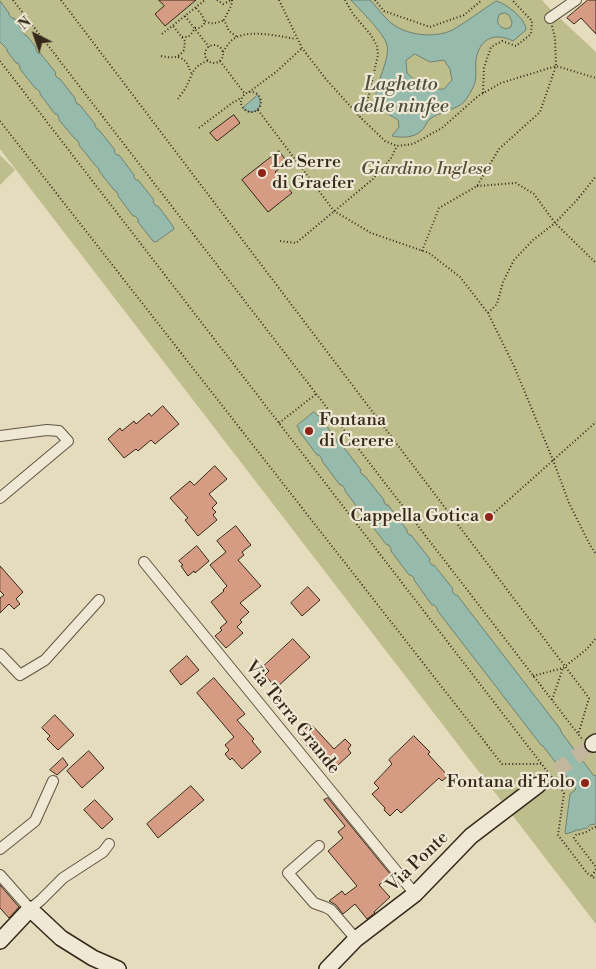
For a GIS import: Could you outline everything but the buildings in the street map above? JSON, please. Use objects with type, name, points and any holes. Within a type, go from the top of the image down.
[{"type":"street","points":[[550,18],[576,0]]},
{"type":"street","points":[[0,436],[47,430],[59,431],[68,441],[0,498]]},
{"type":"street","name":"Via Terra Grande","points":[[144,562],[415,894]]},
{"type":"street","points":[[0,654],[20,675],[32,669],[45,660],[99,600]]},
{"type":"street","points":[[0,849],[35,821],[53,781]]},
{"type":"street","name":"Via Ponte","points":[[327,969],[356,939],[415,894],[471,836],[538,785]]},
{"type":"street","points":[[0,942],[30,909],[63,878],[103,852],[109,844]]},
{"type":"street","points":[[318,846],[288,873],[314,903],[330,910],[356,939]]},
{"type":"street","points":[[0,875],[30,909],[61,938],[93,958],[118,969]]},
{"type":"path","points":[[14,0],[578,735],[591,743]]},
{"type":"path","points":[[61,0],[589,698],[578,735]]},
{"type":"path","points":[[162,34],[205,0]]},
{"type":"path","points":[[196,8],[205,21],[209,23],[224,20],[232,5],[232,0],[223,4],[217,0]]},
{"type":"path","points":[[279,0],[302,48],[325,78],[360,117],[385,140],[397,146],[413,144],[442,128],[478,96],[500,83],[556,66],[596,78]]},
{"type":"path","points":[[345,0],[377,46],[378,55],[366,107],[360,117]]},
{"type":"path","points":[[375,0],[384,11],[430,27],[464,15],[482,0]]},
{"type":"path","points":[[483,93],[484,68],[491,47],[502,41],[516,46],[531,34],[532,22],[512,0]]},
{"type":"path","points":[[185,16],[209,47]]},
{"type":"path","points":[[477,186],[499,149],[540,112],[556,66],[555,38],[550,18]]},
{"type":"path","points":[[224,20],[229,31],[237,37]]},
{"type":"path","points":[[194,28],[200,28],[205,21]]},
{"type":"path","points":[[173,26],[185,41],[182,54],[178,57]]},
{"type":"path","points":[[182,37],[188,37],[194,28]]},
{"type":"path","points":[[209,47],[206,54],[209,60],[214,63],[220,61],[223,57],[223,52],[230,42],[237,37],[250,34],[297,39]]},
{"type":"path","points":[[209,47],[217,46],[223,52]]},
{"type":"path","points":[[199,128],[232,102],[241,98],[276,72],[302,48]]},
{"type":"path","points":[[161,56],[183,59],[188,64],[191,74]]},
{"type":"path","points":[[0,60],[564,793],[558,835],[587,873],[596,879]]},
{"type":"path","points":[[178,99],[186,88],[195,68],[209,60]]},
{"type":"path","points":[[220,61],[244,94]]},
{"type":"path","points":[[241,98],[241,105],[245,111],[252,113],[258,110],[261,104],[260,98],[256,93],[249,92]]},
{"type":"path","points":[[258,110],[334,211],[371,234],[429,253],[460,277],[488,313],[514,366],[569,503],[596,554]]},
{"type":"path","points":[[0,121],[502,764],[541,764]]},
{"type":"path","points":[[280,241],[296,243],[373,179],[391,158],[397,146]]},
{"type":"path","points":[[488,313],[497,304],[503,282],[514,260],[533,240],[555,223],[596,176]]},
{"type":"path","points":[[422,251],[439,208],[477,186],[516,183],[534,194],[555,223],[596,263]]},
{"type":"path","points":[[279,423],[316,394]]},
{"type":"path","points":[[494,514],[596,422]]},
{"type":"path","points":[[533,676],[564,667],[587,649],[596,638]]},
{"type":"path","points":[[552,700],[564,667]]},
{"type":"path","points":[[591,876],[596,868],[574,838],[576,835],[596,827]]},
{"type":"green space","name":"Giardino Inglese","points":[[0,0],[542,0],[596,52],[596,924],[0,149]]},
{"type":"green space","points":[[0,155],[15,170],[0,185]]},
{"type":"water","name":"Laghetto delle ninfee","points":[[351,0],[370,0],[397,27],[426,35],[448,32],[496,1],[515,12],[523,21],[526,30],[513,41],[494,37],[485,42],[481,46],[476,59],[475,84],[464,102],[433,117],[415,135],[396,137],[392,136],[399,127],[398,120],[381,109],[376,99],[378,84],[386,59],[387,45],[376,28]],"holes":[[[505,13],[509,15],[512,22],[511,27],[506,29],[499,25],[498,22],[499,15]],[[415,54],[430,62],[444,60],[450,69],[452,80],[444,89],[423,87],[407,73],[406,61]]]},
{"type":"water","points":[[0,1],[9,15],[14,18],[22,32],[36,47],[38,53],[56,73],[55,75],[75,98],[77,104],[95,124],[115,150],[114,152],[119,155],[136,180],[138,180],[173,226],[174,229],[156,242],[153,241],[138,222],[138,219],[133,216],[116,191],[0,42]]},
{"type":"water","points":[[258,95],[260,104],[257,110],[251,112],[243,108]]},
{"type":"water","points":[[314,412],[319,416],[337,442],[342,445],[361,470],[360,472],[384,500],[386,505],[388,505],[409,535],[411,535],[430,559],[429,561],[432,565],[434,565],[453,589],[452,591],[455,595],[457,595],[561,730],[594,776],[596,775],[596,824],[590,825],[586,829],[565,833],[570,794],[576,789],[299,431],[297,426]]},
{"type":"tunnel","points":[[538,785],[593,744]]},
{"type":"place","name":"Le Serre di Graefer","points":[[262,173]]},
{"type":"place","name":"Fontana di Cerere","points":[[309,431]]},
{"type":"place","name":"Cappella Gotica","points":[[489,517]]},
{"type":"place","name":"Fontana di Eolo","points":[[585,783]]}]
